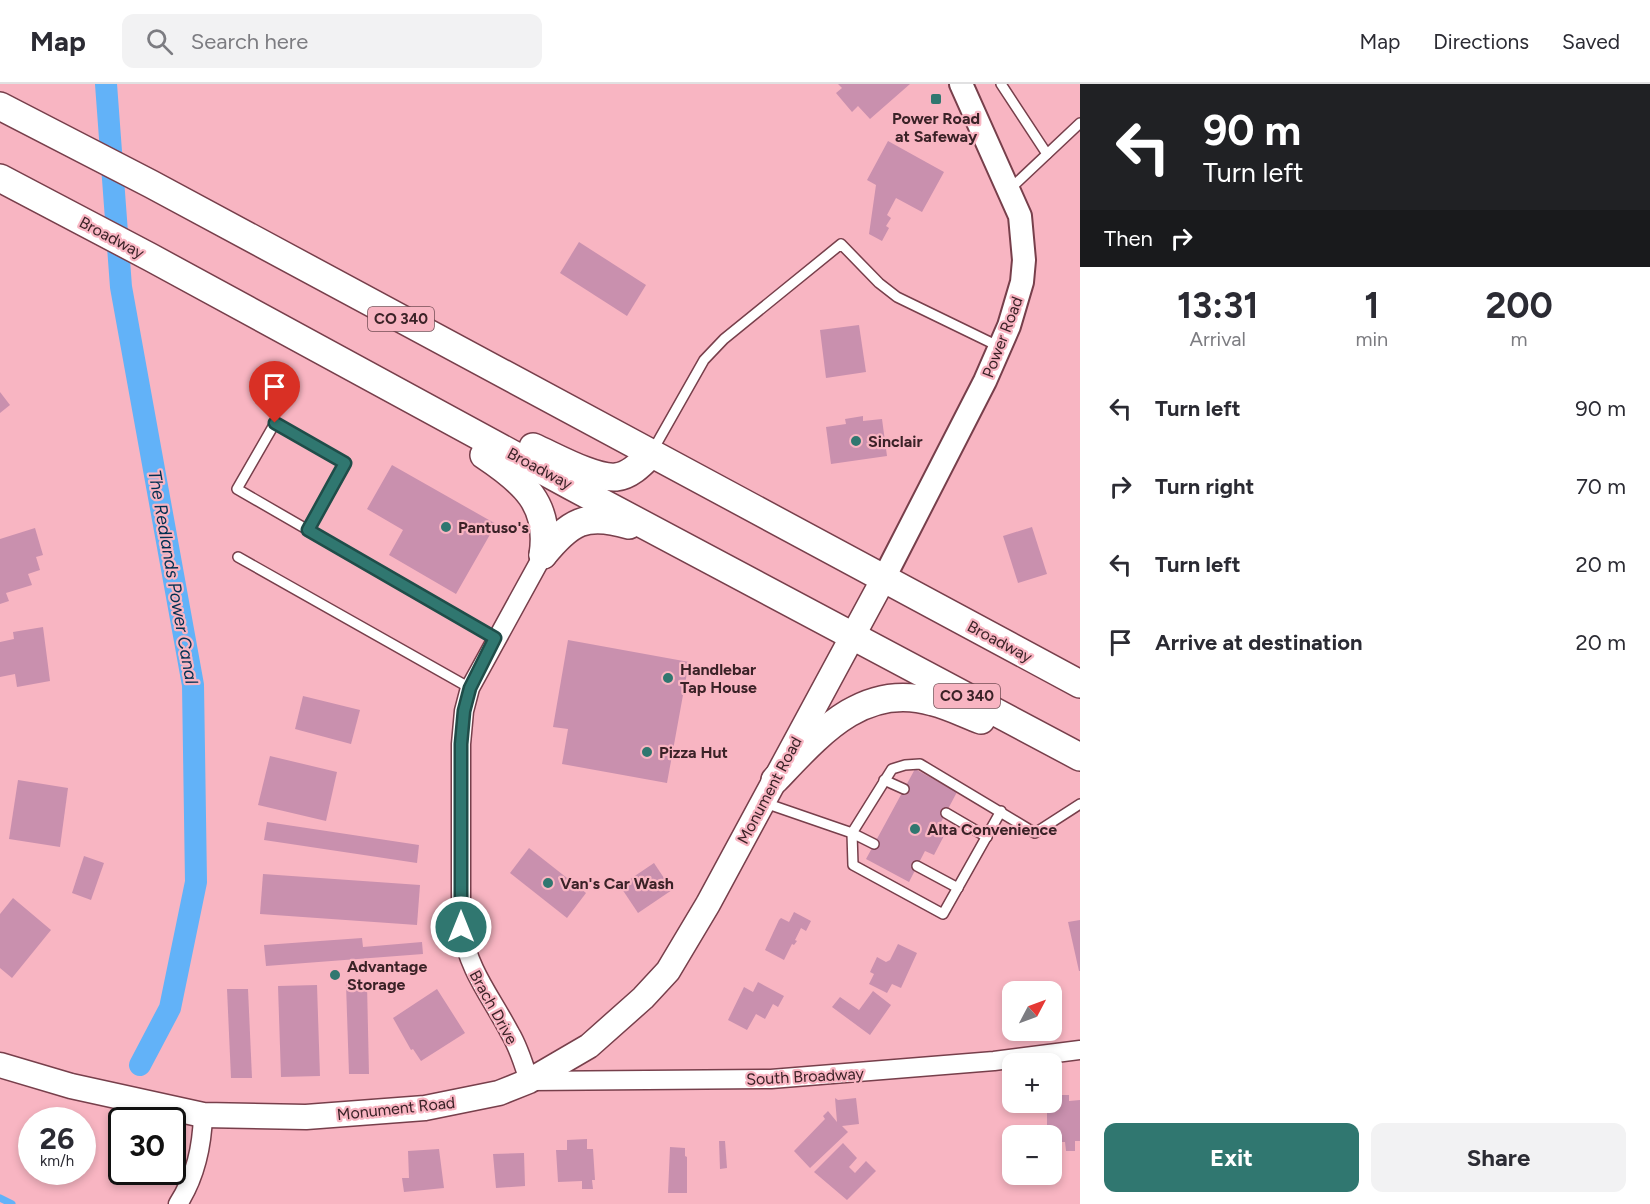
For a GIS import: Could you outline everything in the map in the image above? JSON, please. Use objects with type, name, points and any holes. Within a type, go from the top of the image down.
[{"type":"main road","name":"Broadway","points":[[0,106],[151,183],[1080,684]]},
{"type":"main road","name":"Broadway","points":[[0,178],[1077,756]]},
{"type":"main road","points":[[372,378],[602,476],[616,477],[628,474],[651,454]]},
{"type":"main road","points":[[372,378],[512,474],[524,485],[540,511],[544,525],[546,538],[543,555]]},
{"type":"main road","points":[[543,555],[560,534],[570,526],[584,520],[602,518],[627,524],[691,549]]},
{"type":"main road","name":"Monument Road","points":[[0,1065],[93,1091],[203,1114],[306,1117],[425,1108],[499,1093],[528,1082],[589,1046],[643,998],[668,970],[690,937],[884,578]]},
{"type":"main road","points":[[769,791],[817,736],[834,721],[872,702],[891,698],[912,698],[933,702],[1077,756]]},
{"type":"street","name":"Power Road","points":[[884,578],[980,392],[1017,304],[1022,282],[1024,260],[1020,216],[1010,189],[961,84]]},
{"type":"street","name":"Brach Drive","points":[[528,1082],[522,1058],[511,1034],[473,971],[465,949],[461,927],[461,744],[464,711],[470,688],[495,638],[543,555]]},
{"type":"street","name":"South Broadway","points":[[528,1082],[771,1079],[994,1061],[1080,1050]]},
{"type":"street","points":[[178,1204],[187,1191],[198,1162],[203,1114]]},
{"type":"lane","points":[[1001,84],[1047,154]]},
{"type":"lane","points":[[1010,189],[1080,123]]},
{"type":"lane","points":[[651,454],[704,360],[724,339],[841,244],[879,283],[897,297],[1000,347]]},
{"type":"lane","points":[[308,530],[345,463],[275,423],[237,489],[495,638]]},
{"type":"lane","points":[[238,557],[470,688]]},
{"type":"lane","points":[[1000,811],[943,914],[853,865],[852,833],[892,769],[905,765],[920,764],[1000,811],[1035,833],[1080,804]]},
{"type":"lane","points":[[884,780],[904,789]]},
{"type":"lane","points":[[769,791],[874,844]]},
{"type":"lane","points":[[946,813],[987,837]]},
{"type":"lane","points":[[917,866],[958,888]]},
{"type":"building","points":[[838,84],[910,84],[870,119],[858,106],[852,112],[836,93],[842,88]]},
{"type":"building","points":[[888,141],[944,172],[922,212],[896,198],[887,215],[891,218],[882,241],[869,234],[876,185],[867,180]]},
{"type":"building","points":[[579,242],[646,285],[627,316],[560,273]]},
{"type":"building","points":[[859,325],[866,372],[826,378],[820,330]]},
{"type":"building","points":[[0,392],[10,405],[0,413]]},
{"type":"building","name":"Sinclair","points":[[863,416],[863,421],[882,419],[887,456],[831,464],[826,427],[846,424],[845,419]]},
{"type":"building","name":"Pantuso's","points":[[392,465],[496,524],[456,594],[389,555],[403,530],[367,509]]},
{"type":"building","points":[[1032,527],[1047,574],[1018,583],[1003,536]]},
{"type":"building","points":[[35,528],[43,555],[36,557],[40,570],[28,574],[32,585],[6,593],[9,601],[0,604],[0,539]]},
{"type":"building","points":[[43,627],[50,681],[17,687],[15,674],[0,677],[0,642],[14,639],[13,632]]},
{"type":"building","points":[[568,640],[689,662],[667,783],[562,764],[568,729],[553,727]]},
{"type":"building","points":[[303,696],[360,710],[351,744],[295,729]]},
{"type":"building","points":[[270,756],[337,772],[326,821],[258,805]]},
{"type":"building","points":[[915,769],[957,792],[939,826],[947,830],[934,855],[925,851],[909,882],[866,859]]},
{"type":"building","points":[[18,780],[68,788],[60,847],[9,839]]},
{"type":"building","points":[[267,822],[419,845],[417,863],[264,840]]},
{"type":"building","name":"Van's Car Wash","points":[[529,848],[586,893],[567,918],[510,873]]},
{"type":"building","points":[[84,856],[104,863],[91,900],[72,893]]},
{"type":"building","points":[[654,863],[672,890],[638,913],[620,886]]},
{"type":"building","points":[[263,874],[420,885],[417,925],[260,914]]},
{"type":"building","points":[[13,898],[51,930],[12,978],[0,968],[0,914]]},
{"type":"building","points":[[794,912],[811,921],[806,931],[801,928],[795,940],[797,941],[794,945],[792,944],[784,960],[765,950],[779,920],[781,918],[789,922]]},
{"type":"building","points":[[1080,920],[1080,971],[1079,971],[1068,922]]},
{"type":"building","points":[[362,938],[363,947],[422,942],[423,954],[266,966],[264,945]]},
{"type":"building","points":[[898,944],[917,953],[901,988],[892,984],[887,993],[869,984],[874,974],[870,972],[877,957],[886,962],[890,960]]},
{"type":"building","points":[[758,982],[784,996],[778,1007],[773,1004],[765,1019],[756,1014],[747,1030],[728,1020],[744,987],[753,992]]},
{"type":"building","points":[[346,984],[367,984],[369,1074],[349,1074]]},
{"type":"building","points":[[317,985],[320,1076],[281,1077],[278,986]]},
{"type":"building","points":[[227,989],[248,989],[252,1078],[231,1078]]},
{"type":"building","points":[[437,989],[465,1033],[421,1061],[413,1049],[411,1050],[393,1018]]},
{"type":"building","points":[[873,991],[891,1005],[870,1035],[832,1007],[840,997],[859,1010]]},
{"type":"building","points":[[1062,1095],[1069,1095],[1069,1101],[1080,1100],[1080,1141],[1075,1141],[1075,1151],[1066,1151],[1065,1142],[1062,1142],[1062,1125],[1047,1125],[1047,1113],[1062,1113]]},
{"type":"building","points":[[835,1098],[838,1100],[856,1098],[859,1124],[842,1126],[848,1132],[810,1168],[794,1151],[825,1119],[823,1116],[828,1111],[837,1122]]},
{"type":"building","points":[[587,1139],[587,1149],[593,1149],[595,1180],[592,1180],[593,1189],[582,1189],[582,1181],[558,1182],[556,1150],[567,1150],[567,1140]]},
{"type":"building","points":[[719,1141],[725,1141],[727,1168],[720,1169]]},
{"type":"building","points":[[843,1143],[857,1158],[849,1167],[855,1173],[866,1161],[876,1171],[847,1200],[814,1172]]},
{"type":"building","points":[[670,1147],[685,1148],[687,1193],[668,1193]]},
{"type":"building","points":[[439,1149],[444,1188],[404,1192],[402,1178],[409,1178],[408,1151]]},
{"type":"building","points":[[524,1153],[525,1186],[496,1188],[493,1154]]},
{"type":"waterway","name":"The Redlands Power Canal","points":[[106,84],[121,287],[193,685],[196,882],[170,1008],[140,1065]]},
{"type":"waterway","points":[[0,1198],[12,1204]]},
{"type":"place","name":"Power Road at Safeway","points":[[936,99]]},
{"type":"place","name":"Sinclair","points":[[856,441]]},
{"type":"place","name":"Pantuso's","points":[[446,527]]},
{"type":"place","name":"Handlebar Tap House","points":[[668,678]]},
{"type":"place","name":"Pizza Hut","points":[[647,752]]},
{"type":"place","name":"Alta Convenience","points":[[915,829]]},
{"type":"place","name":"Van's Car Wash","points":[[548,883]]},
{"type":"place","name":"Advantage Storage","points":[[335,975]]},
{"type":"route","points":[[275,423],[345,463],[308,530],[495,638],[470,688],[464,711],[461,744],[461,927]]}]
